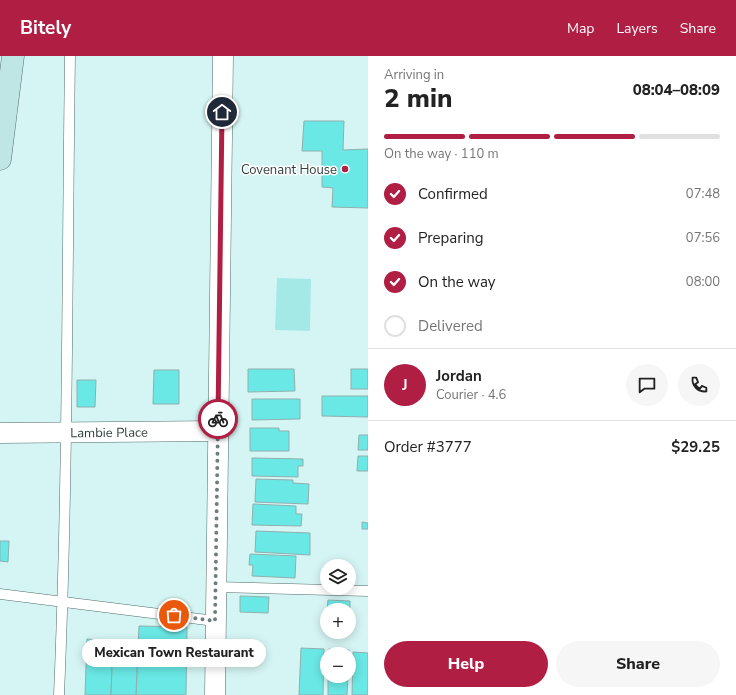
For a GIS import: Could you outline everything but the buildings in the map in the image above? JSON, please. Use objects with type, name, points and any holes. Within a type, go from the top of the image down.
[{"type":"street","points":[[0,159],[13,56]]},
{"type":"street","points":[[215,695],[223,56]]},
{"type":"street","name":"Lambie Place","points":[[0,433],[218,431]]},
{"type":"lane","points":[[59,695],[63,601],[66,432],[70,56]]},
{"type":"lane","points":[[216,587],[368,591]]},
{"type":"lane","points":[[0,594],[215,621]]},
{"type":"shaded area","points":[[277,278],[311,279],[310,331],[275,330]]},
{"type":"way so far","points":[[174,615],[215,621],[218,419]]},
{"type":"place","name":"Covenant House","points":[[345,169]]},
{"type":"place","name":"Mexican Town Restaurant","points":[[174,615]]},
{"type":"route","points":[[218,419],[222,112]]}]
